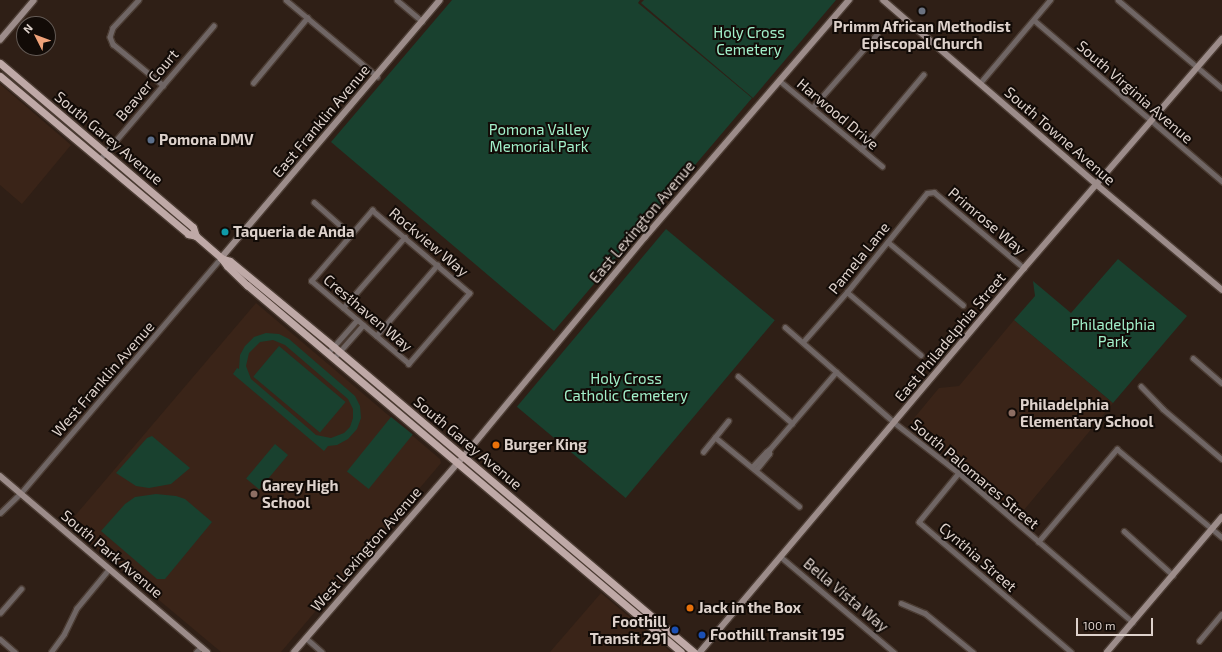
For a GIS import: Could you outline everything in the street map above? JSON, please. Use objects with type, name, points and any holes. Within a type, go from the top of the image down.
[{"type":"main road","name":"South Garey Avenue","points":[[0,64],[193,227],[196,236]]},
{"type":"main road","name":"South Garey Avenue","points":[[0,76],[188,234],[196,236],[221,258],[227,266],[247,285],[681,652]]},
{"type":"main road","name":"South Garey Avenue","points":[[221,258],[230,261],[334,346],[694,652]]},
{"type":"main road","points":[[608,590],[614,584]]},
{"type":"street","points":[[0,40],[34,0]]},
{"type":"street","points":[[139,0],[113,28],[110,37],[113,44],[163,86]]},
{"type":"street","points":[[286,0],[377,76]]},
{"type":"street","points":[[397,0],[422,21]]},
{"type":"street","name":"East Franklin Avenue","points":[[221,258],[440,0]]},
{"type":"street","name":"East Lexington Avenue","points":[[458,463],[641,241],[850,0]]},
{"type":"street","name":"South Towne Avenue","points":[[883,0],[1097,185],[1222,290]]},
{"type":"street","points":[[980,83],[1050,0]]},
{"type":"street","points":[[1118,0],[1222,88]]},
{"type":"street","points":[[252,83],[307,18]]},
{"type":"street","name":"South Virginia Avenue","points":[[1034,20],[1151,122],[1222,181]]},
{"type":"street","name":"Beaver Court","points":[[100,159],[213,26]]},
{"type":"street","points":[[812,108],[877,34]]},
{"type":"street","name":"East Philadelphia Street","points":[[700,652],[895,423],[1024,268],[1222,39]]},
{"type":"street","points":[[861,149],[923,75]]},
{"type":"street","name":"Harwood Drive","points":[[780,81],[882,166]]},
{"type":"street","name":"Primrose Way","points":[[934,192],[1024,268]]},
{"type":"street","name":"Pamela Lane","points":[[803,342],[848,292],[927,193],[934,192]]},
{"type":"street","points":[[314,202],[350,234]]},
{"type":"street","name":"Rockview Way","points":[[350,234],[372,210],[470,293],[409,364]]},
{"type":"street","name":"Cresthaven Way","points":[[350,234],[311,281],[409,364]]},
{"type":"street","points":[[343,308],[405,237]]},
{"type":"street","points":[[888,242],[963,305]]},
{"type":"street","name":"West Franklin Avenue","points":[[0,513],[20,494],[221,258]]},
{"type":"street","points":[[376,336],[437,265]]},
{"type":"street","points":[[848,292],[921,356]]},
{"type":"street","points":[[328,353],[357,320]]},
{"type":"street","points":[[334,358],[363,325]]},
{"type":"street","name":"South Palomares Street","points":[[785,327],[895,423],[960,473],[1038,542],[1133,622]]},
{"type":"street","points":[[1193,358],[1222,382]]},
{"type":"street","points":[[754,468],[769,454],[769,450],[836,372]]},
{"type":"street","points":[[738,376],[792,423]]},
{"type":"street","points":[[1141,386],[1163,409],[1222,459]]},
{"type":"street","points":[[703,452],[728,421]]},
{"type":"street","points":[[715,437],[799,506]]},
{"type":"street","points":[[1038,542],[1117,450],[1222,537]]},
{"type":"street","name":"West Lexington Avenue","points":[[294,652],[458,463]]},
{"type":"street","name":"Cynthia Street","points":[[960,473],[918,522],[1071,652]]},
{"type":"street","name":"South Park Avenue","points":[[0,476],[207,652]]},
{"type":"street","points":[[1107,652],[1222,517]]},
{"type":"street","points":[[1124,531],[1173,575]]},
{"type":"street","name":"Bella Vista Way","points":[[781,557],[894,652]]},
{"type":"street","points":[[51,652],[64,634],[80,603],[109,568]]},
{"type":"street","points":[[0,613],[21,589]]},
{"type":"street","points":[[901,603],[925,613],[973,652]]},
{"type":"street","points":[[1199,641],[1222,614]]},
{"type":"street","points":[[306,638],[322,652]]},
{"type":"street","points":[[0,639],[15,652]]},
{"type":"street","points":[[196,652],[201,647]]},
{"type":"shaded area","points":[[0,84],[71,145],[22,204],[0,185]]},
{"type":"shaded area","name":"Garey High School","points":[[256,303],[440,459],[441,463],[281,652],[221,652],[68,524]]},
{"type":"shaded area","name":"Philadelphia Elementary School","points":[[1014,320],[1113,403],[1019,516],[910,423],[939,388],[959,386]]},
{"type":"shaded area","points":[[601,593],[671,652],[550,652]]},
{"type":"green space","name":"Pomona Valley Memorial Park","points":[[452,0],[640,0],[638,3],[752,98],[554,331],[331,142]]},
{"type":"green space","name":"Holy Cross Cemetery","points":[[644,0],[836,0],[753,98],[641,3]]},
{"type":"green space","name":"Holy Cross Catholic Cemetery","points":[[666,229],[775,320],[626,498],[517,407]]},
{"type":"green space","name":"Philadelphia Park","points":[[1118,259],[1187,316],[1113,403],[1014,320],[1035,296],[1033,281],[1071,313]]},
{"type":"green space","points":[[266,333],[279,334],[289,339],[355,396],[360,406],[361,418],[357,429],[348,439],[337,445],[328,446],[324,451],[233,374],[237,368],[239,369],[240,355],[245,346],[254,337]],"holes":[[[273,340],[285,345],[348,399],[353,409],[353,418],[350,427],[344,433],[331,438],[316,435],[251,379],[246,366],[249,353],[260,342]]]},
{"type":"green space","points":[[279,346],[346,402],[320,433],[253,377]]},
{"type":"green space","points":[[391,417],[413,435],[369,489],[347,471]]},
{"type":"green space","points":[[152,436],[190,468],[171,484],[149,488],[136,486],[116,473],[147,438]]},
{"type":"green space","points":[[275,444],[288,455],[259,489],[246,478]]},
{"type":"green space","points":[[156,494],[176,496],[185,499],[212,522],[165,579],[157,579],[101,531],[125,504],[135,497]]},
{"type":"place","name":"Primm African Methodist Episcopal Church","points":[[922,11]]},
{"type":"place","name":"Pomona DMV","points":[[151,140]]},
{"type":"place","name":"Taqueria de Anda","points":[[225,232]]},
{"type":"place","name":"Philadelphia Elementary School","points":[[1012,413]]},
{"type":"place","name":"Burger King","points":[[496,445]]},
{"type":"place","name":"Garey High School","points":[[254,494]]},
{"type":"place","name":"Jack in the Box","points":[[690,608]]},
{"type":"place","name":"Foothill Transit 291","points":[[675,630]]},
{"type":"place","name":"Foothill Transit 195","points":[[702,635]]}]
